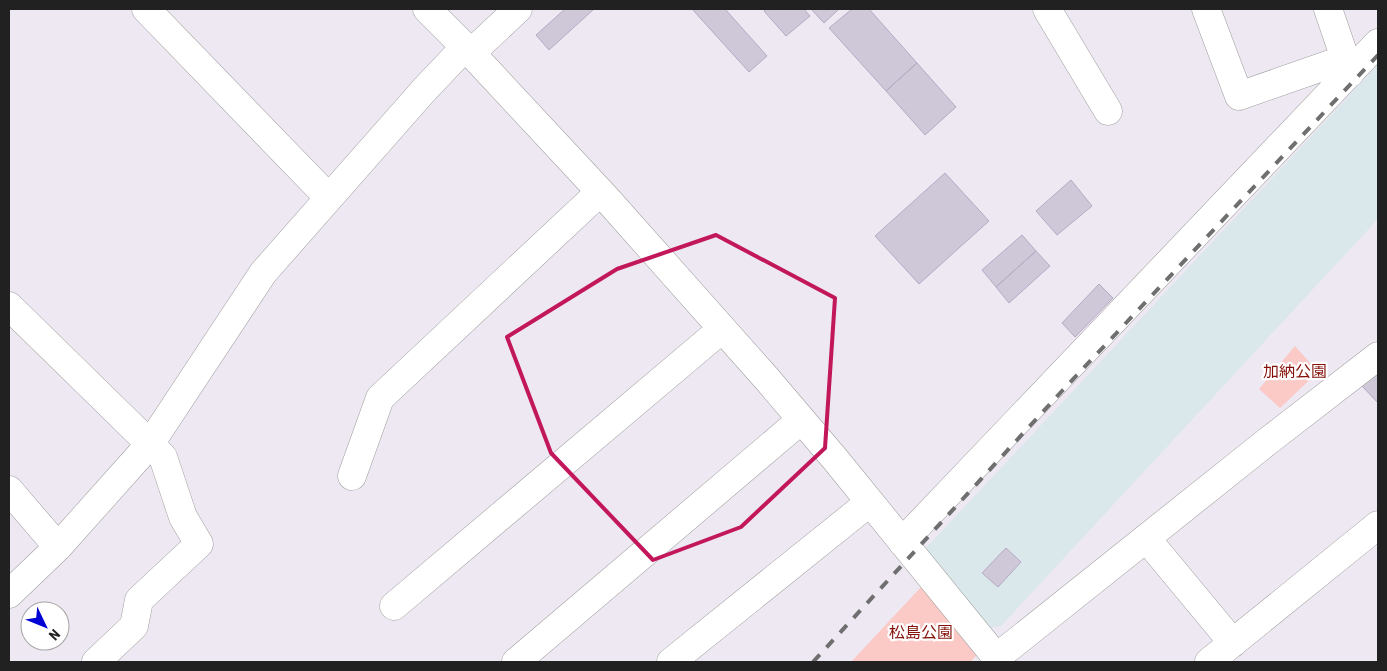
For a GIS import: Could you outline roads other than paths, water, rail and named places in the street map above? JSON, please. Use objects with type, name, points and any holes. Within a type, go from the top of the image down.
[{"type":"street","points":[[146,9],[330,198]]},
{"type":"street","points":[[427,9],[468,50],[600,192],[722,329],[870,502],[998,660],[1146,538],[1268,441],[1377,359]]},
{"type":"street","points":[[9,594],[58,547],[150,444],[263,273],[425,88],[518,9]]},
{"type":"street","points":[[1047,9],[1108,111]]},
{"type":"street","points":[[1206,9],[1240,96],[1347,66]]},
{"type":"street","points":[[1328,9],[1347,66]]},
{"type":"street","points":[[902,542],[1347,66],[1378,43]]},
{"type":"street","points":[[352,476],[380,398],[600,192]]},
{"type":"street","points":[[9,306],[164,457],[183,517],[199,544],[139,600],[134,626],[96,662]]},
{"type":"street","points":[[394,606],[722,329]]},
{"type":"street","points":[[516,662],[801,420]]},
{"type":"street","points":[[9,490],[58,547]]},
{"type":"street","points":[[671,662],[870,502]]},
{"type":"street","points":[[1209,662],[1378,525]]},
{"type":"street","points":[[1146,538],[1233,643]]},
{"type":"railway","points":[[813,662],[1062,391],[1378,55]]},
{"type":"park label","name":"加納公園","points":[[1295,371]]},
{"type":"park label","name":"松島公園","points":[[921,632]]}]
